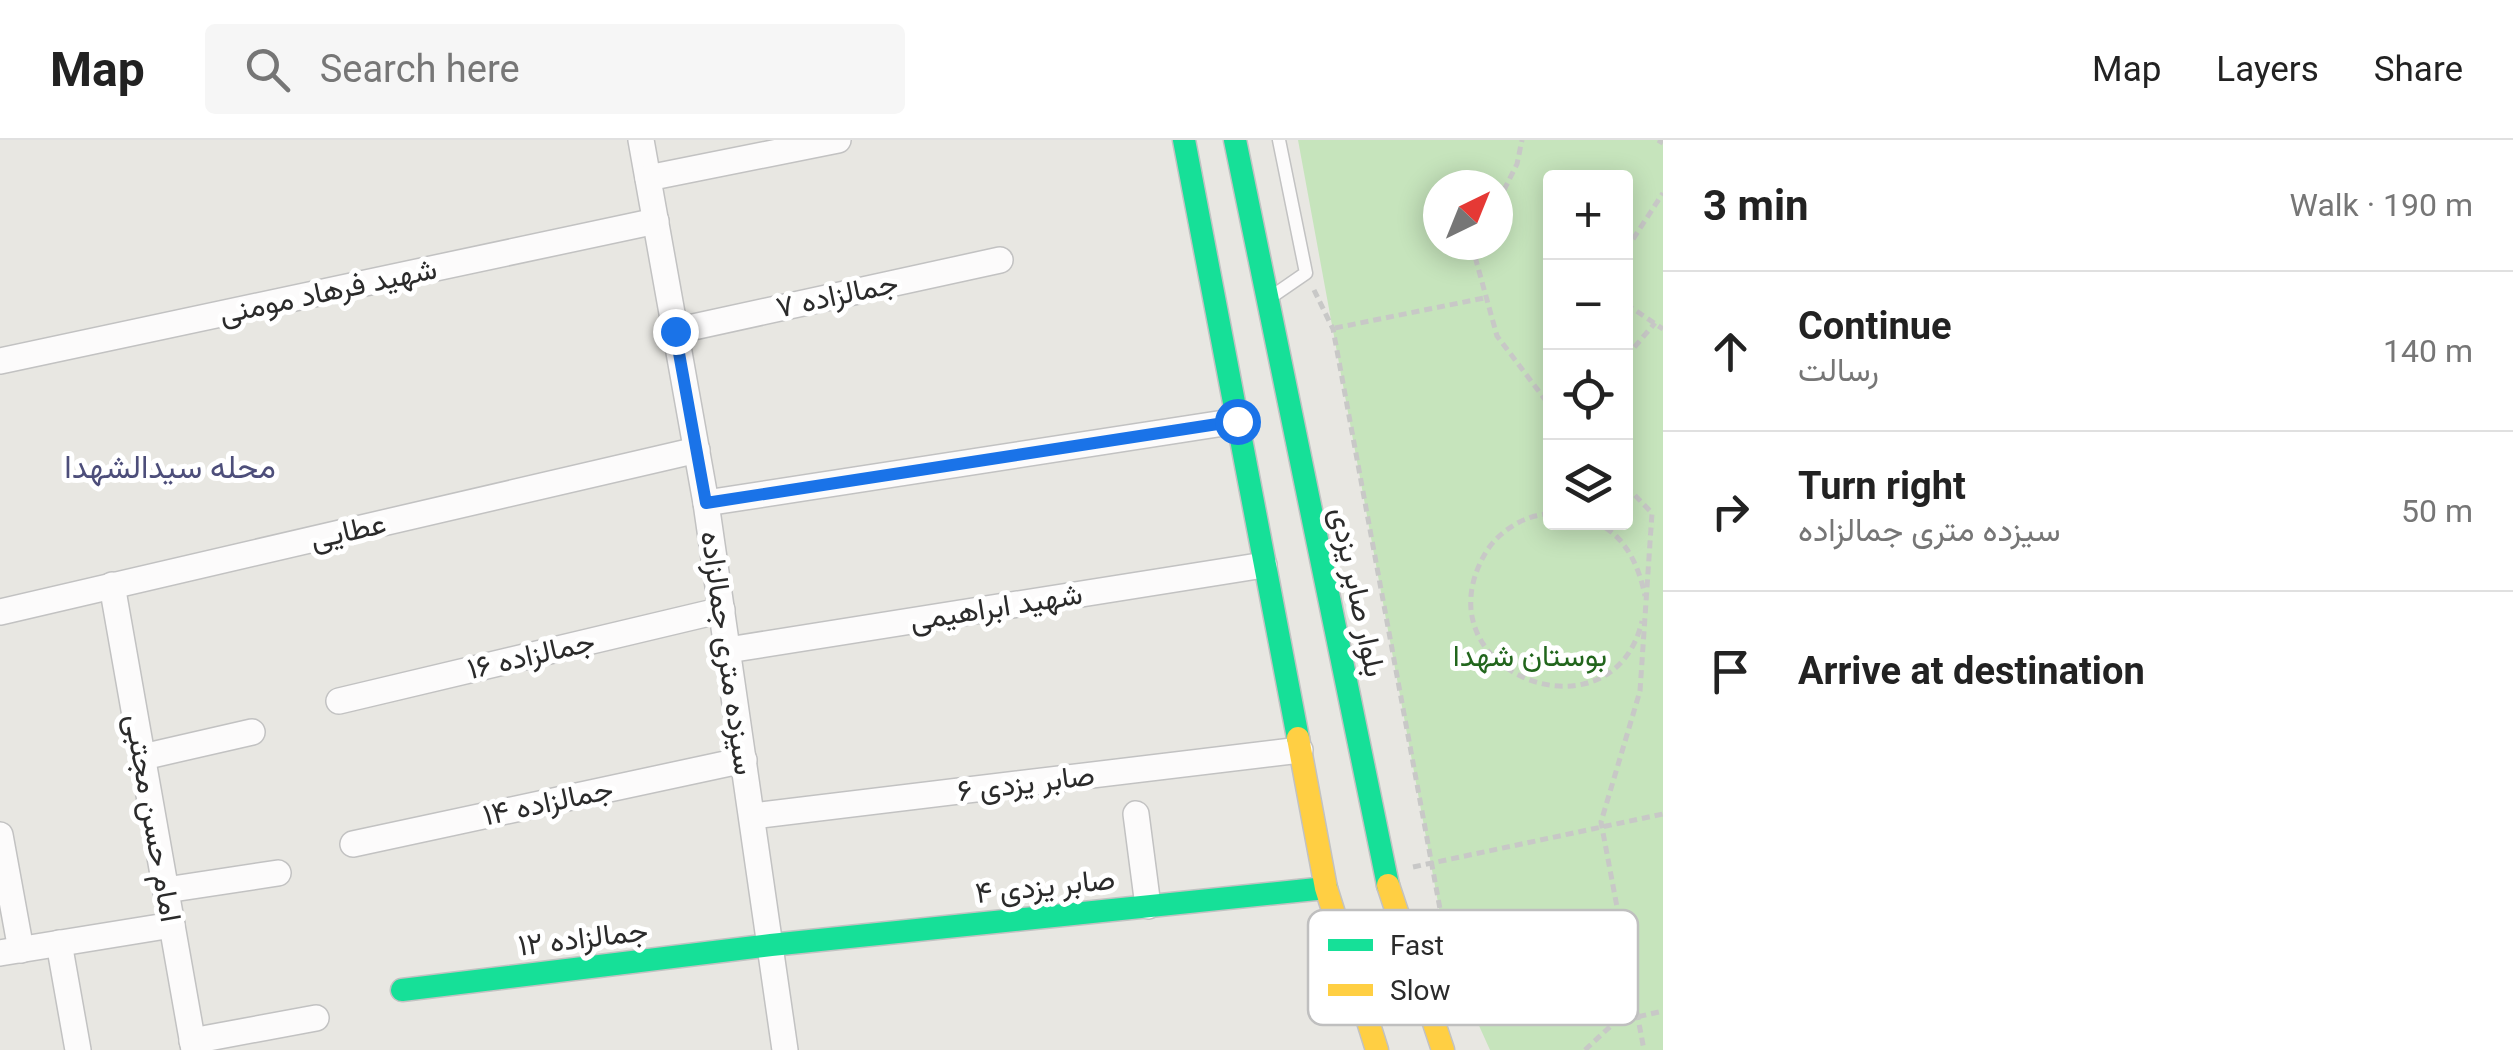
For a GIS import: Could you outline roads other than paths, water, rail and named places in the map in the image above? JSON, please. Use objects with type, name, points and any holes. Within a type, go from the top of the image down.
[{"type":"main road","points":[[1184,140],[1333,910]]},
{"type":"main road","name":"بلوار صابر یزدی","points":[[1234,140],[1386,873],[1398,910]]},
{"type":"main road","name":"صابر یزدی ۴","points":[[771,945],[1326,888]]},
{"type":"main road","name":"جمالزاده ۱۲","points":[[402,990],[771,945]]},
{"type":"main road","points":[[1369,1025],[1377,1050]]},
{"type":"main road","name":"بلوار صابر یزدی","points":[[1435,1025],[1443,1050]]},
{"type":"street","name":"سیزده متری جمالزاده","points":[[641,140],[706,503],[785,1050]]},
{"type":"street","points":[[648,178],[838,140]]},
{"type":"street","name":"شهید فرهاد مومنی","points":[[0,360],[656,221]]},
{"type":"street","name":"جمالزاده ۷","points":[[675,331],[1000,260]]},
{"type":"street","points":[[706,503],[1237,421]]},
{"type":"street","name":"عطایی","points":[[0,612],[696,450]]},
{"type":"street","name":"شهید ابراهیمی","points":[[728,650],[1264,564]]},
{"type":"street","name":"امام حسن مجتبی","points":[[112,585],[193,1046]]},
{"type":"street","name":"جمالزاده ۱۶","points":[[339,701],[722,610]]},
{"type":"street","points":[[143,757],[252,732]]},
{"type":"street","name":"صابر یزدی ۶","points":[[752,816],[1300,750]]},
{"type":"street","name":"جمالزاده ۱۴","points":[[352,844],[744,760]]},
{"type":"street","points":[[1136,814],[1148,906]]},
{"type":"street","points":[[0,835],[10,952],[172,924]]},
{"type":"street","points":[[166,890],[278,873]]},
{"type":"street","points":[[59,944],[78,1050]]},
{"type":"street","points":[[193,1046],[316,1018]]},
{"type":"lane","points":[[1267,299],[1306,274],[1280,140]]},
{"type":"district","name":"محله سیدالشهدا","points":[[170,467]]},
{"type":"park label","name":"بوستان شهدا","points":[[1530,656]]}]
